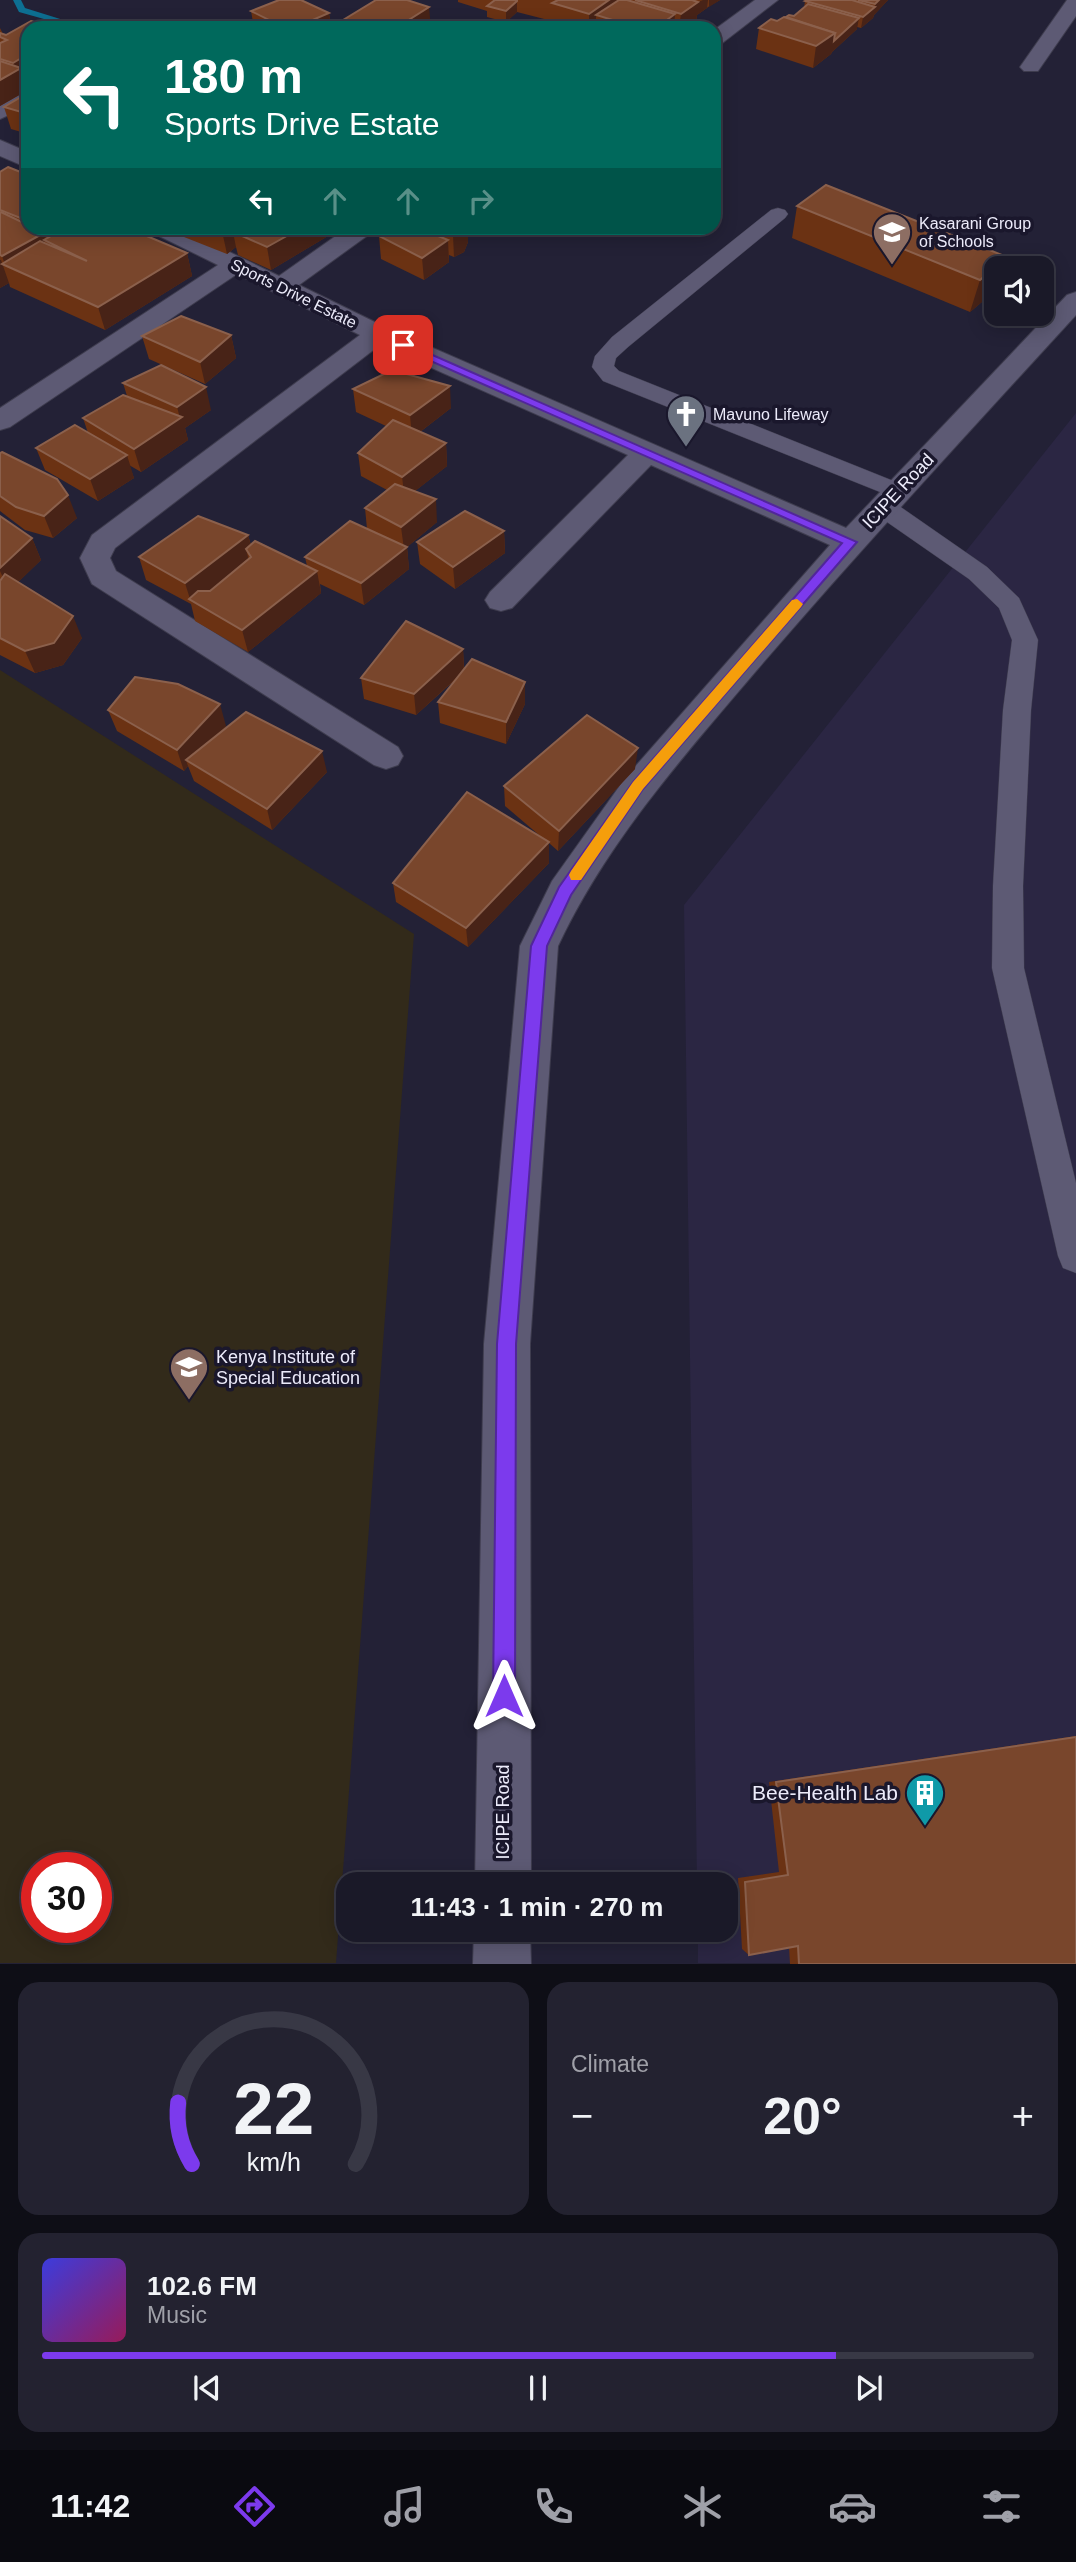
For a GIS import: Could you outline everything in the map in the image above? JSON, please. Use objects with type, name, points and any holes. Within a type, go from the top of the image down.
[{"type":"street","points":[[721,35],[768,0]]},
{"type":"street","points":[[1031,67],[1076,1]]},
{"type":"street","points":[[0,112],[21,102]]},
{"type":"street","points":[[0,147],[21,158]]},
{"type":"street","points":[[0,173],[21,162]]},
{"type":"street","name":"Sports Drive Estate","points":[[176,235],[378,334],[850,542]]},
{"type":"street","points":[[281,286],[352,235]]},
{"type":"street","points":[[0,421],[236,264]]},
{"type":"street","name":"ICIPE Road","points":[[503,1872],[507,1344],[539,946],[565,892],[638,786],[850,542],[1076,300]]},
{"type":"street","points":[[378,334],[103,542],[95,558],[103,577],[386,756]]},
{"type":"street","points":[[501,600],[647,453]]},
{"type":"street","points":[[502,1942],[502,1964]]},
{"type":"lane","points":[[778,214],[620,342],[606,356],[603,367],[611,376],[891,499],[1010,604],[1025,640],[1017,710],[1008,886],[1008,968],[1076,1256]]},
{"type":"shaded area","points":[[1076,413],[1076,1963],[698,1963],[698,1942],[738,1942],[738,1872],[697,1872],[684,905]]},
{"type":"shaded area","name":"Kenya Institute of Special Education","points":[[0,670],[414,934],[343,1872],[336,1872],[336,1963],[0,1963]]},
{"type":"building","points":[[279,0],[301,0],[329,13],[310,21],[271,21],[251,11]]},
{"type":"building","points":[[376,0],[407,0],[429,7],[407,21],[342,21]]},
{"type":"building","points":[[495,0],[517,1],[506,11],[487,6]]},
{"type":"building","points":[[558,0],[609,0],[589,14],[552,3]]},
{"type":"building","points":[[619,0],[675,14],[666,21],[616,21],[596,15]]},
{"type":"building","points":[[635,0],[692,0],[698,2],[681,14]]},
{"type":"building","points":[[852,0],[875,7],[863,17],[805,1]]},
{"type":"building","points":[[858,0],[879,0],[875,4]]},
{"type":"building","points":[[808,4],[859,18],[834,41],[835,33],[786,17],[794,16]]},
{"type":"building","points":[[784,17],[835,33],[816,46],[759,28],[771,19],[777,21]]},
{"type":"building","points":[[21,27],[21,58],[13,63],[0,59],[0,43],[7,40],[0,37],[0,33],[6,35]]},
{"type":"building","points":[[0,61],[21,68],[0,80]]},
{"type":"building","points":[[21,97],[21,112],[4,107]]},
{"type":"building","points":[[8,167],[21,172],[21,218],[0,210],[0,172]]},
{"type":"building","points":[[826,185],[1004,256],[984,256],[984,277],[980,280],[797,206]]},
{"type":"building","points":[[0,213],[21,222],[21,235],[40,235],[0,255]]},
{"type":"building","points":[[53,235],[145,235],[187,253],[98,307],[2,264],[40,241],[87,261],[44,240]]},
{"type":"building","points":[[240,235],[288,235],[267,247]]},
{"type":"building","points":[[436,235],[448,240],[422,258],[379,236]]},
{"type":"building","points":[[181,316],[231,335],[200,362],[142,336]]},
{"type":"building","points":[[161,365],[206,387],[177,407],[123,383]]},
{"type":"building","points":[[392,370],[450,386],[410,415],[353,389]]},
{"type":"building","points":[[123,395],[182,417],[134,449],[83,418]]},
{"type":"building","points":[[393,420],[446,443],[402,477],[358,453]]},
{"type":"building","points":[[75,425],[127,455],[90,479],[36,448]]},
{"type":"building","points":[[2,452],[57,479],[68,495],[44,516],[16,507],[0,496]]},
{"type":"building","points":[[395,484],[436,499],[401,527],[365,508]]},
{"type":"building","points":[[465,511],[504,531],[453,567],[417,542]]},
{"type":"building","points":[[0,516],[32,538],[0,568]]},
{"type":"building","points":[[198,516],[248,535],[185,583],[139,557]]},
{"type":"building","points":[[350,521],[407,547],[361,583],[305,557]]},
{"type":"building","points":[[255,541],[317,571],[242,630],[189,599],[198,591],[210,591],[251,557],[246,549]]},
{"type":"building","points":[[5,574],[73,616],[54,643],[25,651],[0,638],[0,581]]},
{"type":"building","points":[[406,621],[463,649],[414,694],[361,678]]},
{"type":"building","points":[[472,659],[525,682],[506,722],[438,702]]},
{"type":"building","points":[[135,677],[178,684],[220,704],[177,750],[108,710]]},
{"type":"building","points":[[246,712],[322,751],[267,809],[186,760]]},
{"type":"building","points":[[587,715],[638,748],[559,831],[504,786]]},
{"type":"building","points":[[467,792],[549,842],[466,928],[393,883]]},
{"type":"building","name":"Bee-Health Lab","points":[[1076,1737],[1076,1964],[799,1964],[798,1946],[749,1955],[745,1882],[788,1875],[776,1782]]},
{"type":"waterway","points":[[17,0],[22,10],[60,21]]},
{"type":"slow traffic","points":[[576,875],[638,786],[797,604]]},
{"type":"place","name":"Kasarani Group of Schools","points":[[892,266]]},
{"type":"place","name":"Mavuno Lifeway","points":[[686,448]]},
{"type":"place","name":"Kenya Institute of Special Education","points":[[189,1401]]},
{"type":"place","name":"Bee-Health Lab","points":[[925,1827]]},
{"type":"route","points":[[403,345],[850,542],[638,786],[565,892],[539,946],[507,1344],[504,1696]]}]
